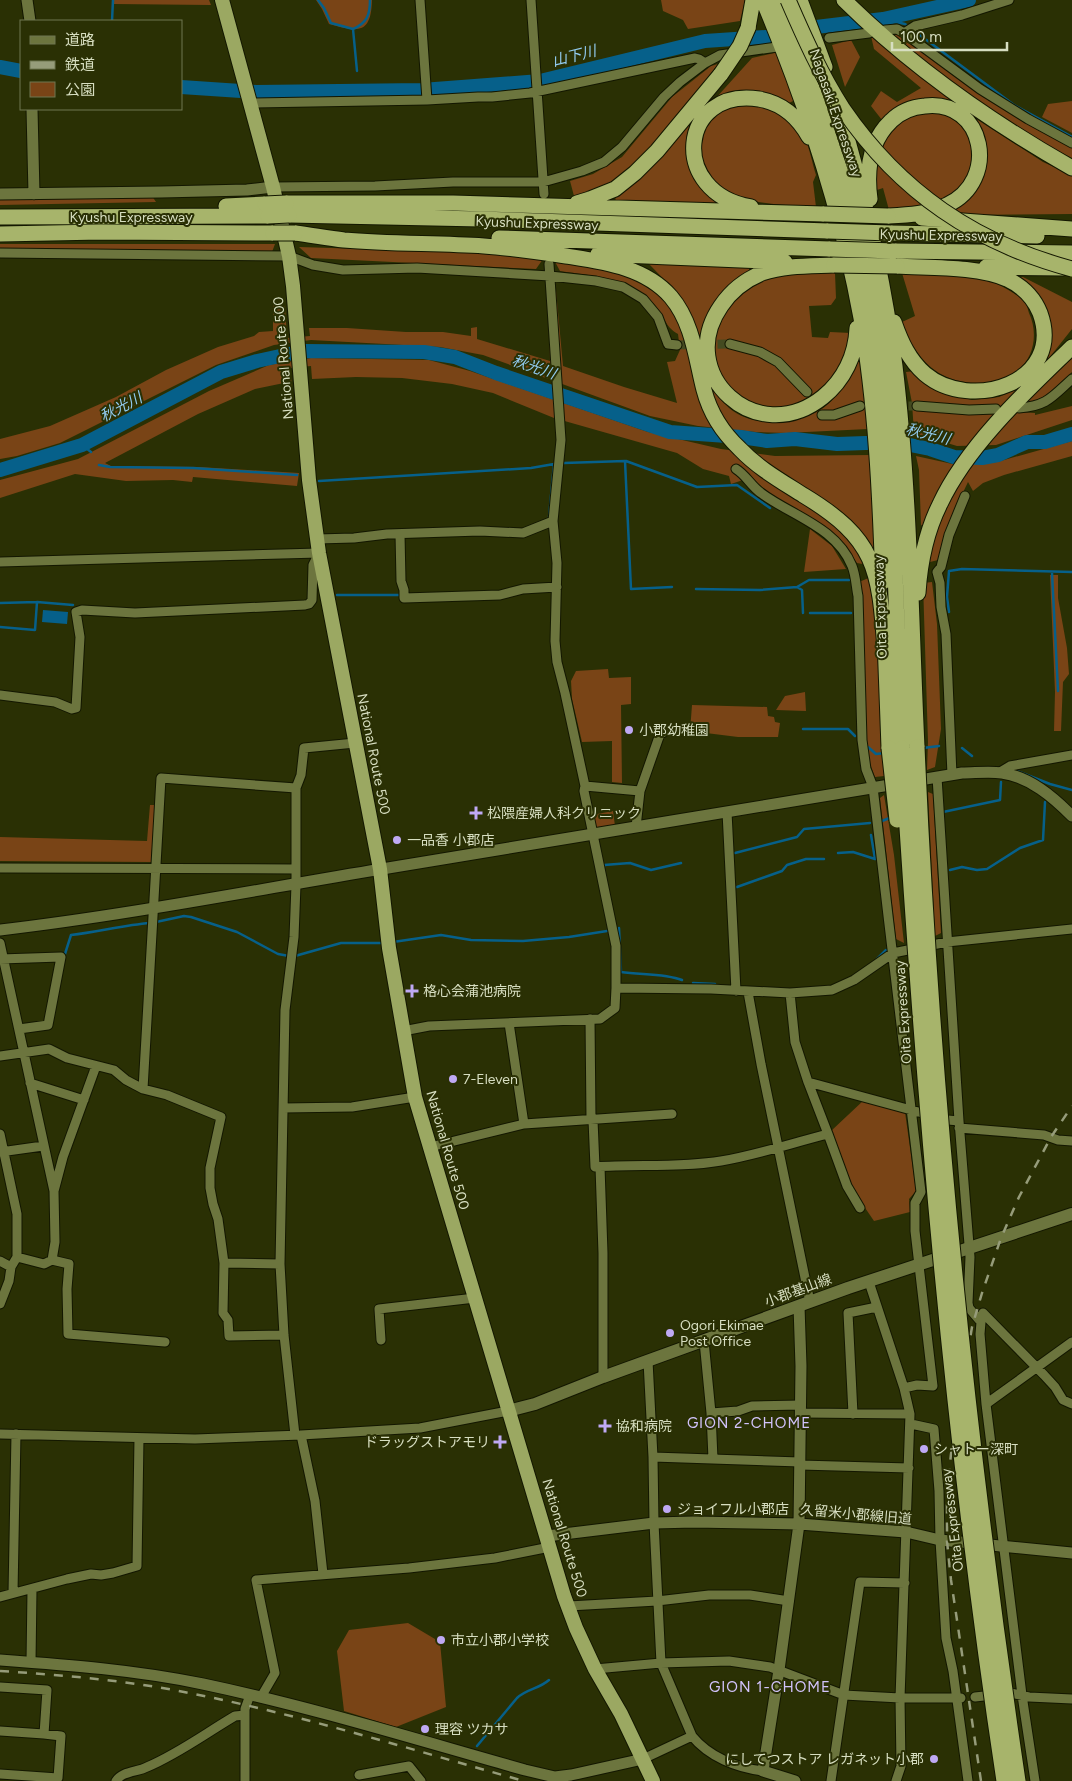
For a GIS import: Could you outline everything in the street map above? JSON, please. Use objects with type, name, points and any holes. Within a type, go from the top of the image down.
[{"type":"highway","name":"National Route 500","points":[[222,0],[273,187],[289,256],[298,337],[308,480],[318,546],[380,869],[389,948],[415,1098],[564,1596],[576,1628],[595,1668],[621,1714],[653,1781]]},
{"type":"highway","points":[[546,200],[570,204],[590,199],[615,189],[626,181],[657,151],[721,74],[740,46],[748,28],[753,0]]},
{"type":"highway","points":[[844,0],[875,31],[973,108],[1021,139],[1072,168]]},
{"type":"highway","points":[[789,3],[814,55],[843,108],[864,137],[899,175],[947,214],[977,233],[1014,250],[1072,268]]},
{"type":"highway","name":"Nagasaki Expressway","points":[[789,3],[821,36],[846,126],[860,189],[865,239]]},
{"type":"highway","name":"Nagasaki Expressway","points":[[789,3],[783,43],[830,137],[865,239]]},
{"type":"highway","points":[[783,43],[826,172],[855,289],[865,348],[892,422]]},
{"type":"highway","points":[[824,214],[758,209],[736,204],[719,195],[705,183],[694,160],[695,134],[703,118],[724,103],[744,98],[755,99],[774,103],[790,113],[804,128],[814,148],[834,233],[854,301],[857,325],[854,348],[844,373],[835,386],[820,400],[812,406],[794,413],[767,415],[748,410],[740,405],[719,384],[710,363],[708,348],[709,332],[718,310],[728,296],[741,284],[762,274],[791,267],[834,265]]},
{"type":"highway","points":[[888,216],[917,214],[937,209],[956,200],[970,188],[978,171],[980,145],[972,126],[958,113],[940,106],[930,105],[910,108],[885,127],[871,154],[868,176],[870,205],[899,364],[892,422]]},
{"type":"highway","points":[[826,172],[834,233],[855,289]]},
{"type":"highway","points":[[288,209],[546,200],[888,216],[1072,229]]},
{"type":"highway","name":"Kyushu Expressway","points":[[0,217],[288,209],[481,219],[834,233],[1072,235]]},
{"type":"highway","name":"Kyushu Expressway","points":[[0,234],[101,232],[295,233],[464,236],[895,251],[1072,253]]},
{"type":"highway","points":[[295,233],[344,240],[834,265],[1072,268]]},
{"type":"highway","name":"Oita Expressway","points":[[865,239],[880,279],[893,356],[892,422],[915,950],[936,1213],[958,1427],[983,1634],[1004,1781]]},
{"type":"highway","name":"Oita Expressway","points":[[865,239],[882,370],[892,422]]},
{"type":"highway","points":[[537,251],[620,266],[645,276],[664,289],[678,306],[688,326],[704,391],[714,416],[732,441],[749,458],[835,516],[864,547],[874,568],[880,591],[885,649],[907,748]]},
{"type":"highway","points":[[880,279],[904,348],[918,367],[935,381],[956,390],[967,392],[989,391],[1010,384],[1026,374],[1032,367],[1041,349],[1043,328],[1038,309],[1027,292],[1009,280],[983,272],[897,266]]},
{"type":"highway","points":[[907,748],[922,557],[940,504],[948,488],[995,426],[1030,387],[1072,347]]},
{"type":"highway","points":[[885,649],[895,470]]},
{"type":"highway","name":"Oita Expressway","points":[[895,470],[908,545],[907,748],[919,799],[932,999],[959,1316],[993,1604],[1018,1781]]},
{"type":"main road","name":"小郡基山線","points":[[508,1411],[535,1404],[603,1377],[804,1304],[1072,1214]]},
{"type":"street","points":[[27,0],[30,20]]},
{"type":"street","points":[[420,0],[427,99]]},
{"type":"street","points":[[531,0],[543,182],[546,200]]},
{"type":"street","points":[[904,33],[915,26],[962,16],[1008,0]]},
{"type":"street","points":[[821,36],[897,29],[980,89],[1028,119],[1072,143]]},
{"type":"street","points":[[0,194],[247,190],[273,187],[375,186],[454,182],[543,182],[582,171],[604,162],[622,147],[664,97],[705,63],[720,55],[783,43]]},
{"type":"street","points":[[249,101],[492,97],[530,93],[537,89],[695,58],[705,63]]},
{"type":"street","points":[[32,110],[34,194]]},
{"type":"street","points":[[0,253],[289,256],[313,265],[343,270],[417,268],[550,276],[596,281],[624,287],[643,299],[658,317],[668,344],[677,345]]},
{"type":"street","points":[[403,1031],[429,1026],[600,1019],[614,1008],[616,946],[592,834],[584,791],[585,786],[557,662],[555,641],[557,563],[553,521],[560,450],[549,264]]},
{"type":"street","points":[[730,344],[760,352],[778,362],[807,392]]},
{"type":"street","points":[[1020,408],[1044,404],[1072,379]]},
{"type":"street","points":[[822,415],[834,415],[860,406]]},
{"type":"street","points":[[917,406],[969,410],[996,409]]},
{"type":"street","points":[[736,470],[745,476],[760,492],[819,527],[834,540],[844,552],[854,574],[858,596],[862,740],[866,770],[873,787],[921,1192],[915,1203],[917,1257],[920,1265],[933,1386],[917,1385],[904,1388]]},
{"type":"street","points":[[952,775],[946,634],[941,607],[940,583],[933,571],[941,567],[950,535],[965,496]]},
{"type":"street","points":[[0,562],[318,546],[354,538],[400,534],[480,531],[523,533],[553,521]]},
{"type":"street","points":[[400,534],[401,581],[404,598],[500,595],[523,589],[556,587]]},
{"type":"street","points":[[0,695],[55,702],[72,709],[76,708],[80,637],[76,612],[82,610],[136,613],[309,604],[312,600],[313,565],[318,546]]},
{"type":"street","points":[[854,574],[866,572]]},
{"type":"street","points":[[636,827],[640,791],[660,734],[668,730],[688,731]]},
{"type":"street","points":[[323,1574],[315,1501],[298,1435],[284,1335],[280,1264],[285,1010],[294,937],[296,788],[301,774],[304,748],[355,743]]},
{"type":"street","points":[[1000,772],[1010,766],[1072,755]]},
{"type":"street","points":[[0,930],[77,921],[153,909],[380,869],[962,773],[1000,772],[1013,775],[1046,792],[1072,816]]},
{"type":"street","points":[[937,777],[946,942],[970,1256],[968,1303],[969,1308],[981,1322],[980,1334],[986,1404],[1022,1695],[1035,1781]]},
{"type":"street","points":[[143,1089],[161,778],[296,788]]},
{"type":"street","points":[[585,786],[640,791]]},
{"type":"street","points":[[727,812],[736,991]]},
{"type":"street","points":[[0,868],[296,869]]},
{"type":"street","points":[[616,988],[790,993],[832,990],[844,986],[893,953],[946,942],[1072,929]]},
{"type":"street","points":[[0,943],[54,1191],[55,1242],[52,1260]]},
{"type":"street","points":[[2,959],[61,957],[48,1025],[19,1029]]},
{"type":"street","points":[[748,992],[779,1147],[804,1304],[799,1524],[763,1771]]},
{"type":"street","points":[[790,993],[795,1042],[808,1082],[847,1186],[860,1208]]},
{"type":"street","points":[[590,1019],[595,1167],[719,1161],[828,1134]]},
{"type":"street","points":[[509,1023],[524,1124]]},
{"type":"street","points":[[0,1056],[49,1048],[67,1058],[114,1070],[126,1080],[143,1089],[167,1095],[220,1117],[210,1168],[213,1204],[218,1219],[224,1263],[223,1313],[228,1320],[229,1336],[284,1335]]},
{"type":"street","points":[[54,1191],[63,1157],[96,1066]]},
{"type":"street","points":[[808,1082],[910,1109],[959,1125],[1044,1134],[1058,1140],[1072,1141]]},
{"type":"street","points":[[30,1083],[84,1100]]},
{"type":"street","points":[[284,1108],[352,1108],[415,1098]]},
{"type":"street","points":[[430,1147],[524,1124],[672,1114]]},
{"type":"street","points":[[0,1134],[2,1152],[17,1214],[17,1257],[0,1304]]},
{"type":"street","points":[[2,1152],[43,1146]]},
{"type":"street","points":[[600,1167],[603,1253],[603,1377]]},
{"type":"street","points":[[17,1257],[44,1264],[52,1260],[70,1264],[67,1290],[68,1334],[165,1342]]},
{"type":"street","points":[[0,1260],[12,1267]]},
{"type":"street","points":[[224,1263],[280,1264]]},
{"type":"street","points":[[869,1282],[904,1388],[911,1419],[900,1698],[901,1766],[896,1781]]},
{"type":"street","points":[[380,1340],[379,1309],[475,1298]]},
{"type":"street","points":[[853,1414],[848,1313],[877,1307]]},
{"type":"street","points":[[982,1313],[1055,1387],[1063,1400],[1072,1404]]},
{"type":"street","points":[[704,1341],[711,1413],[713,1459]]},
{"type":"street","points":[[986,1404],[1072,1342]]},
{"type":"street","points":[[648,1361],[657,1601],[662,1663],[692,1736],[702,1747],[722,1759],[745,1769],[763,1771],[795,1781]]},
{"type":"street","points":[[711,1413],[738,1411],[752,1406],[911,1419],[934,1429],[946,1638],[959,1698],[968,1781]]},
{"type":"street","points":[[0,1434],[195,1439],[298,1435],[420,1428],[508,1411]]},
{"type":"street","points":[[13,1594],[16,1434]]},
{"type":"street","points":[[0,1597],[83,1575],[112,1573],[137,1566],[139,1438]]},
{"type":"street","points":[[653,1457],[909,1468]]},
{"type":"street","name":"久留米小郡線旧道","points":[[548,1542],[654,1523],[799,1524],[906,1532],[940,1540],[1072,1553]]},
{"type":"street","points":[[245,1781],[246,1705],[275,1673],[256,1580],[409,1568],[495,1558],[548,1542]]},
{"type":"street","points":[[831,1781],[860,1582],[905,1583]]},
{"type":"street","points":[[31,1662],[32,1590]]},
{"type":"street","points":[[569,1606],[709,1596],[750,1596],[788,1601]]},
{"type":"street","points":[[0,1660],[82,1666],[202,1684],[255,1696],[543,1775],[571,1778],[643,1759],[692,1736]]},
{"type":"street","points":[[595,1668],[729,1661],[770,1667],[844,1695],[900,1698],[959,1698]]},
{"type":"street","points":[[0,1686],[47,1690],[44,1734]]},
{"type":"street","points":[[975,1697],[1010,1693],[1029,1697],[1072,1699]]},
{"type":"street","points":[[116,1781],[122,1775],[146,1768],[164,1759],[235,1716],[246,1715]]},
{"type":"street","points":[[0,1731],[61,1736],[58,1778],[0,1774]]},
{"type":"street","points":[[359,1775],[409,1766],[421,1781]]},
{"type":"green space","points":[[114,0],[209,0],[211,5],[114,4]]},
{"type":"green space","points":[[316,0],[372,0],[369,20],[366,25],[355,29],[329,24]]},
{"type":"green space","points":[[661,0],[745,0],[740,21],[688,29],[683,20],[663,11]]},
{"type":"green space","points":[[888,35],[901,35],[961,81],[1020,119],[1072,148],[1072,158],[1017,130],[943,78]]},
{"type":"green space","points":[[871,36],[954,102],[929,98],[902,105],[882,120],[871,106],[881,91],[897,102],[921,88],[874,49]]},
{"type":"green space","points":[[851,40],[860,57],[845,87],[832,45]]},
{"type":"green space","points":[[779,52],[795,100],[789,103],[767,93],[744,92],[715,99],[752,58]]},
{"type":"green space","points":[[718,64],[680,114],[635,164],[603,187],[574,196],[570,181],[593,174],[622,157],[672,97],[711,66]]},
{"type":"green space","points":[[1072,101],[1072,133],[1042,117],[1048,104]]},
{"type":"green space","points":[[745,103],[771,110],[786,118],[799,129],[804,137],[816,175],[813,182],[816,207],[757,202],[734,196],[723,191],[708,177],[700,158],[701,137],[705,127],[722,110]]},
{"type":"green space","points":[[937,110],[959,124],[969,137],[973,155],[970,173],[954,195],[946,200],[926,206],[889,210],[883,188],[874,191],[875,163],[884,138],[899,120],[917,111]]},
{"type":"green space","points":[[967,113],[1043,162],[1072,175],[1072,214],[940,215],[959,205],[972,194],[978,187],[984,169],[986,144],[984,137]]},
{"type":"green space","points":[[697,116],[687,144],[688,164],[700,186],[718,201],[717,206],[616,202],[615,196],[645,173]]},
{"type":"green space","points":[[152,196],[156,202],[0,205],[0,199]]},
{"type":"green space","points":[[0,244],[275,244],[272,252],[0,250]]},
{"type":"green space","points":[[299,247],[494,253],[543,259],[536,269],[311,258]]},
{"type":"green space","points":[[554,260],[611,269],[655,288],[672,306],[712,400],[711,387],[729,408],[749,419],[774,422],[786,421],[798,419],[820,410],[836,395],[857,362],[860,362],[868,429],[786,433],[698,426],[650,416],[483,355],[440,347],[311,340],[274,345],[216,365],[60,443],[0,459],[0,439],[50,426],[116,397],[166,370],[218,347],[254,336],[259,332],[273,331],[273,305],[285,306],[287,338],[310,336],[309,328],[443,332],[471,336],[471,328],[477,327],[477,339],[550,361],[548,285],[556,290],[563,366],[677,403],[667,362],[675,361],[680,350],[678,334],[670,328],[658,308],[644,295],[623,283],[560,271]]},
{"type":"green space","points":[[649,264],[749,266],[749,271],[729,285],[714,304],[701,353],[692,318],[680,296]]},
{"type":"green space","points":[[799,271],[835,273],[836,298],[831,305],[809,306],[812,337],[828,338],[830,332],[851,333],[843,363],[834,379],[809,400],[795,406],[780,408],[751,403],[738,395],[720,374],[714,352],[714,338],[728,306],[737,295],[762,280]]},
{"type":"green space","points":[[902,273],[954,274],[979,278],[1003,287],[1020,298],[1025,302],[1032,320],[1034,336],[1028,359],[1013,374],[994,382],[963,382],[939,373],[921,357],[907,335],[902,322],[915,316]]},
{"type":"green space","points":[[1012,277],[1023,277],[1072,302],[1072,329],[1045,363],[1042,363],[1049,349],[1049,329],[1046,311],[1036,292]]},
{"type":"green space","points":[[1072,354],[1072,372],[1041,401],[1024,403]]},
{"type":"green space","points":[[311,358],[429,360],[470,371],[648,432],[721,449],[775,456],[871,455],[877,551],[873,552],[860,530],[838,510],[776,471],[852,538],[868,565],[857,563],[844,545],[829,530],[769,493],[752,477],[731,484],[729,476],[703,469],[677,453],[554,418],[493,393],[452,384],[402,378],[356,377],[312,379],[311,366],[290,368],[292,387],[284,383],[255,389],[198,414],[105,463],[111,466],[199,467],[299,473],[297,486],[193,477],[192,482],[173,480],[126,481],[75,474],[0,498],[0,480],[78,459],[209,391],[269,365]]},
{"type":"green space","points":[[915,371],[936,390],[972,400],[999,397],[1017,389],[985,427],[1014,412],[1035,413],[1035,415],[1072,406],[1072,420],[996,445],[957,446],[914,433],[912,403],[906,372]]},
{"type":"green space","points":[[1072,441],[1072,456],[1004,475],[983,483],[973,491],[968,482],[949,522],[938,560],[926,563],[945,512],[972,464],[997,462]]},
{"type":"green space","points":[[916,456],[957,465],[925,527],[921,525],[919,470]]},
{"type":"green space","points":[[810,529],[832,546],[846,569],[804,572]]},
{"type":"green space","points":[[1050,575],[1058,575],[1058,598],[1067,648],[1069,674],[1063,682],[1061,731],[1054,731],[1055,692]]},
{"type":"green space","points":[[871,577],[876,623],[884,776],[875,777],[869,761],[866,738],[859,582]]},
{"type":"green space","points":[[932,582],[937,624],[941,729],[935,767],[927,770],[928,742],[923,583]]},
{"type":"green space","points":[[608,669],[609,678],[631,677],[631,704],[621,705],[622,783],[612,782],[612,741],[582,742],[572,699],[571,681],[576,671]]},
{"type":"green space","points":[[805,692],[806,711],[776,710],[785,696]]},
{"type":"green space","points":[[692,705],[767,707],[768,716],[774,717],[775,722],[780,723],[778,737],[738,737],[690,731]]},
{"type":"green space","points":[[928,792],[933,794],[941,933],[935,936]]},
{"type":"green space","points":[[884,795],[894,855],[904,943],[896,939],[880,798]]},
{"type":"green space","points":[[150,805],[155,805],[151,862],[0,861],[0,837],[147,841]]},
{"type":"green space","points":[[613,811],[615,826],[597,829],[593,825],[592,815]]},
{"type":"green space","points":[[864,1100],[905,1112],[916,1191],[909,1199],[910,1212],[874,1221],[857,1196],[848,1178],[831,1131]]},
{"type":"green space","points":[[408,1623],[440,1642],[446,1707],[396,1727],[344,1711],[337,1651],[349,1630]]},
{"type":"water","points":[[43,610],[68,612],[67,624],[42,622]]},
{"type":"waterway","points":[[112,20],[113,0]]},
{"type":"waterway","points":[[318,0],[331,23],[353,29]]},
{"type":"waterway","points":[[357,71],[353,29],[362,24],[367,18],[370,0]]},
{"type":"waterway","name":"山下川","points":[[182,87],[256,92],[422,90],[540,81],[705,41],[780,36],[816,27],[883,19],[969,0]]},
{"type":"waterway","points":[[883,19],[905,24],[1014,105],[1072,137]]},
{"type":"waterway","name":"山下川","points":[[0,67],[20,71]]},
{"type":"waterway","name":"秋光川","points":[[0,470],[82,445],[221,372],[257,361],[303,351],[424,352],[455,357],[496,373],[670,432],[741,437],[767,441],[795,439],[837,444],[895,442],[930,449],[954,457],[982,458],[998,455],[1027,442],[1045,442],[1072,434]]},
{"type":"waterway","points":[[82,445],[91,452]]},
{"type":"waterway","points":[[564,463],[625,461],[631,589],[672,587]]},
{"type":"waterway","points":[[626,461],[697,487],[737,485],[770,508]]},
{"type":"waterway","points":[[319,481],[531,468],[554,464],[549,517]]},
{"type":"waterway","points":[[99,465],[110,467],[193,468],[297,475]]},
{"type":"waterway","points":[[949,612],[947,597],[949,571],[962,569],[1072,572]]},
{"type":"waterway","points":[[1052,573],[1058,691]]},
{"type":"waterway","points":[[696,589],[760,590],[797,587],[809,580],[849,580]]},
{"type":"waterway","points":[[797,587],[802,590],[803,613]]},
{"type":"waterway","points":[[337,595],[400,595]]},
{"type":"waterway","points":[[0,603],[37,602],[73,605]]},
{"type":"waterway","points":[[0,627],[35,630],[37,602]]},
{"type":"waterway","points":[[810,613],[851,613]]},
{"type":"waterway","points":[[803,729],[848,729],[855,736]]},
{"type":"waterway","points":[[923,748],[939,746]]},
{"type":"waterway","points":[[868,747],[876,754],[885,753]]},
{"type":"waterway","points":[[962,748],[972,756]]},
{"type":"waterway","points":[[1017,771],[1050,784],[1072,790]]},
{"type":"waterway","points":[[943,812],[1000,800],[1001,782]]},
{"type":"waterway","points":[[950,870],[962,867],[977,870],[987,869],[1020,848],[1043,840],[1045,802]]},
{"type":"waterway","points":[[882,821],[892,817]]},
{"type":"waterway","points":[[735,853],[797,837],[804,829],[870,823]]},
{"type":"waterway","points":[[838,853],[853,852],[875,859],[871,835]]},
{"type":"waterway","points":[[737,887],[782,871],[787,865],[806,859],[824,859]]},
{"type":"waterway","points":[[604,867],[604,865],[630,863],[651,870],[681,863]]},
{"type":"waterway","points":[[156,922],[184,916],[191,917],[237,932],[278,954],[289,956]]},
{"type":"waterway","points":[[64,957],[71,935],[150,923]]},
{"type":"waterway","points":[[619,928],[621,972],[660,975],[682,980]]},
{"type":"waterway","points":[[393,942],[441,935],[471,940],[523,941],[607,931]]},
{"type":"waterway","points":[[295,956],[341,943],[385,943]]},
{"type":"waterway","points":[[877,959],[886,950]]},
{"type":"waterway","points":[[693,983],[715,984]]},
{"type":"waterway","points":[[477,1746],[517,1698],[549,1680]]},
{"type":"tunnel","points":[[677,345],[730,344]]},
{"type":"tunnel","points":[[895,406],[917,406]]},
{"type":"railway","points":[[981,1781],[951,1580],[947,1541],[947,1493],[951,1454],[972,1327],[1001,1238],[1019,1197],[1051,1137],[1072,1106]]},
{"type":"railway","points":[[0,1671],[115,1681],[227,1701],[355,1733],[524,1781]]},
{"type":"place","name":"小郡幼稚園","points":[[629,730]]},
{"type":"place","name":"松隈産婦人科クリニック","points":[[476,813]]},
{"type":"place","name":"一品香 小郡店","points":[[397,840]]},
{"type":"place","name":"格心会蒲池病院","points":[[412,991]]},
{"type":"place","name":"7-Eleven","points":[[453,1079]]},
{"type":"place","name":"Ogori Ekimae Post Office","points":[[670,1333]]},
{"type":"place","name":"協和病院","points":[[605,1426]]},
{"type":"place","name":"ドラッグストアモリ","points":[[500,1442]]},
{"type":"place","name":"シャトー深町","points":[[924,1449]]},
{"type":"place","name":"ジョイフル小郡店","points":[[667,1509]]},
{"type":"place","name":"市立小郡小学校","points":[[441,1640]]},
{"type":"place","name":"理容 ツカサ","points":[[425,1729]]},
{"type":"place","name":"にしてつストア レガネット小郡","points":[[934,1759]]},
{"type":"district","name":"GION 2-CHOME","points":[[749,1423]]},
{"type":"district","name":"GION 1-CHOME","points":[[770,1687]]}]
